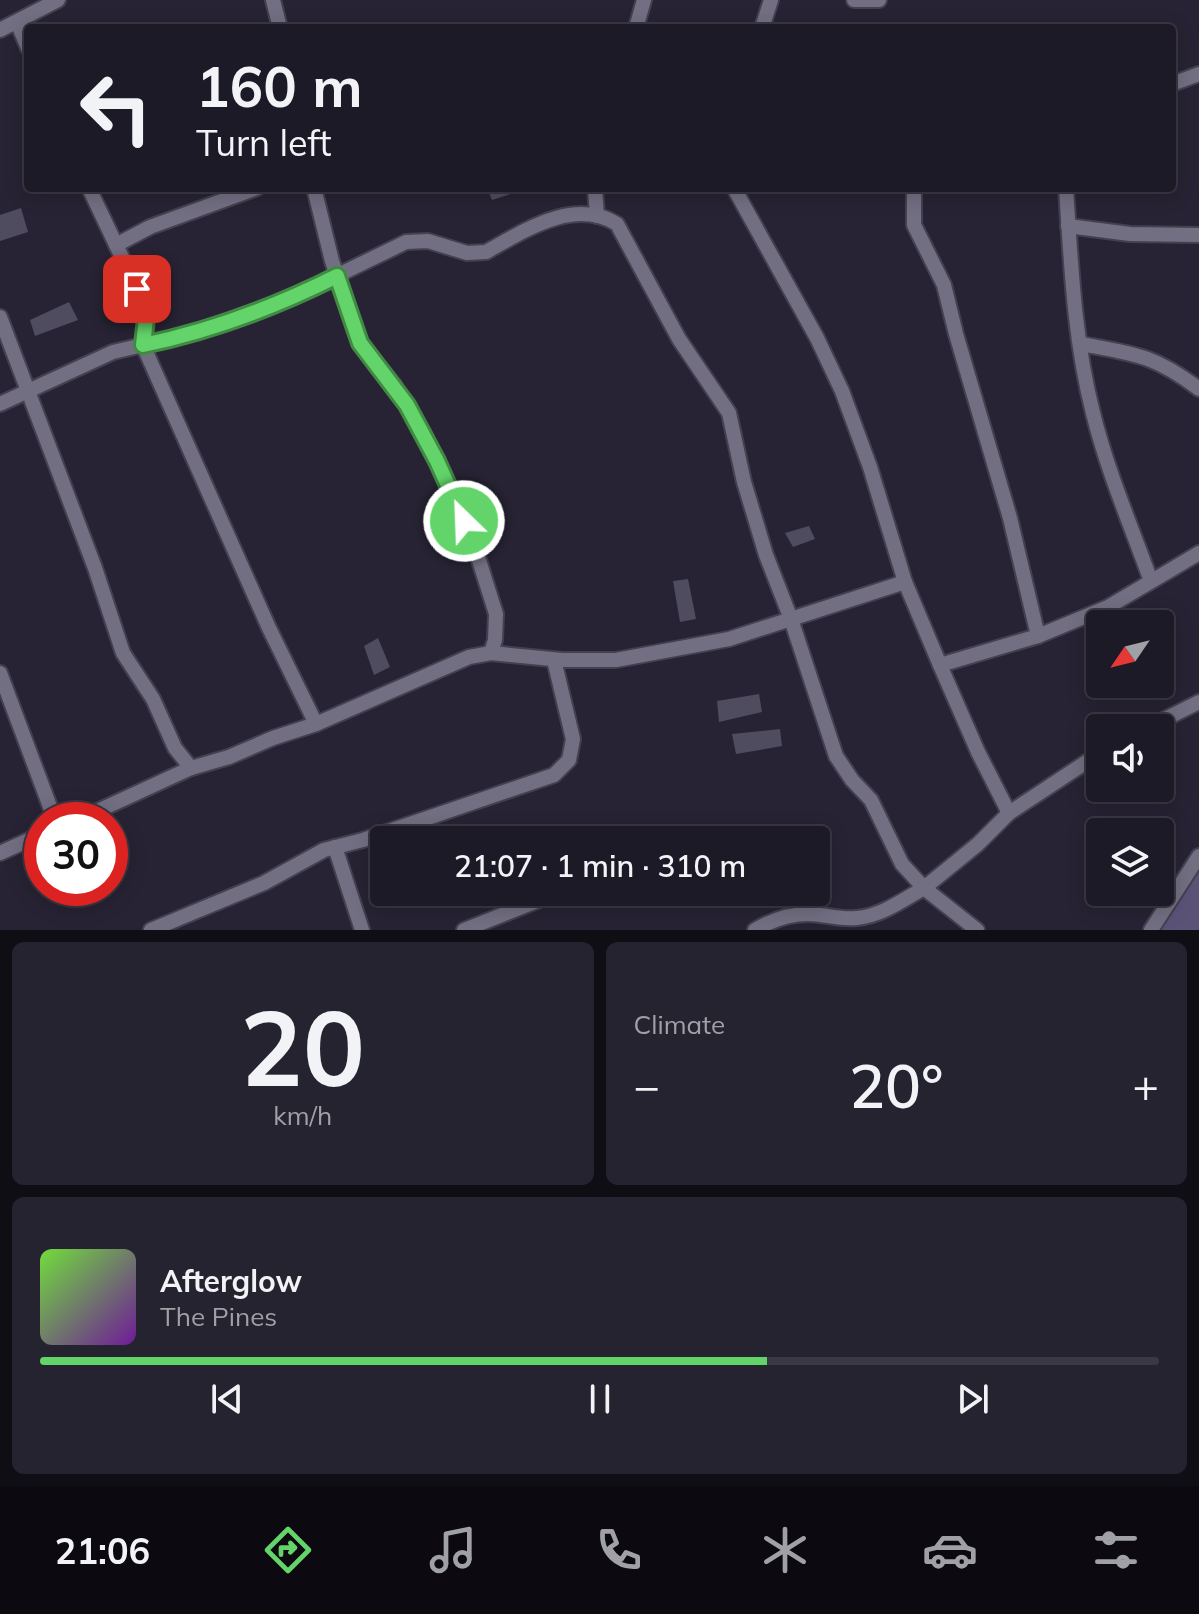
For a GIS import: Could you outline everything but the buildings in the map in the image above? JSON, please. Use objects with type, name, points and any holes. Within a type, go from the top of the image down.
[{"type":"street","points":[[273,0],[279,24]]},
{"type":"street","points":[[637,24],[644,0]]},
{"type":"street","points":[[763,24],[771,0]]},
{"type":"street","points":[[854,0],[879,0]]},
{"type":"street","points":[[0,30],[52,2]]},
{"type":"street","points":[[17,22],[24,39]]},
{"type":"street","points":[[1176,83],[1199,74]]},
{"type":"street","points":[[91,192],[147,310],[143,345],[269,628],[316,724]]},
{"type":"street","points":[[116,245],[150,227],[246,192]]},
{"type":"street","points":[[315,192],[337,276],[360,343],[394,385],[418,424],[472,538],[496,614],[491,653]]},
{"type":"street","points":[[595,192],[597,216]]},
{"type":"street","points":[[736,192],[817,338],[842,391],[870,467],[905,582],[978,752],[1009,813]]},
{"type":"street","points":[[914,192],[914,225],[944,285],[1010,518],[1038,636]]},
{"type":"street","points":[[1066,192],[1073,290],[1096,426],[1151,581]]},
{"type":"street","points":[[0,404],[113,352],[184,336],[291,298],[411,240],[428,241],[478,254],[550,219],[578,214],[597,216],[617,224],[679,339],[729,413],[766,555],[791,619],[836,756],[852,780],[871,800],[902,864],[924,888],[977,930]]},
{"type":"street","points":[[1068,226],[1130,234],[1199,235]]},
{"type":"street","points":[[0,317],[95,568],[123,653],[153,699],[175,748],[191,768]]},
{"type":"street","points":[[1081,344],[1150,358],[1174,370],[1199,389]]},
{"type":"street","points":[[940,665],[1038,636],[1108,607],[1199,553]]},
{"type":"street","points":[[117,802],[191,768],[316,724],[453,662],[491,653],[554,660],[616,660],[729,639],[905,582]]},
{"type":"street","points":[[151,930],[264,883],[303,860],[335,847],[554,775],[569,760],[573,739],[554,660]]},
{"type":"street","points":[[0,673],[48,802]]},
{"type":"street","points":[[1174,714],[1199,702]]},
{"type":"street","points":[[755,930],[767,923],[809,914],[834,919],[877,914],[924,888],[978,844],[1009,813],[1086,762]]},
{"type":"street","points":[[0,853],[24,842]]},
{"type":"street","points":[[335,847],[362,930]]},
{"type":"street","points":[[1151,930],[1199,856]]},
{"type":"street","points":[[464,930],[524,906]]},
{"type":"shaded area","points":[[1199,863],[1199,930],[1156,930]]},
{"type":"route","points":[[137,289],[147,310],[143,345],[240,318],[337,276],[360,343],[394,385],[424,434],[464,521]]}]
